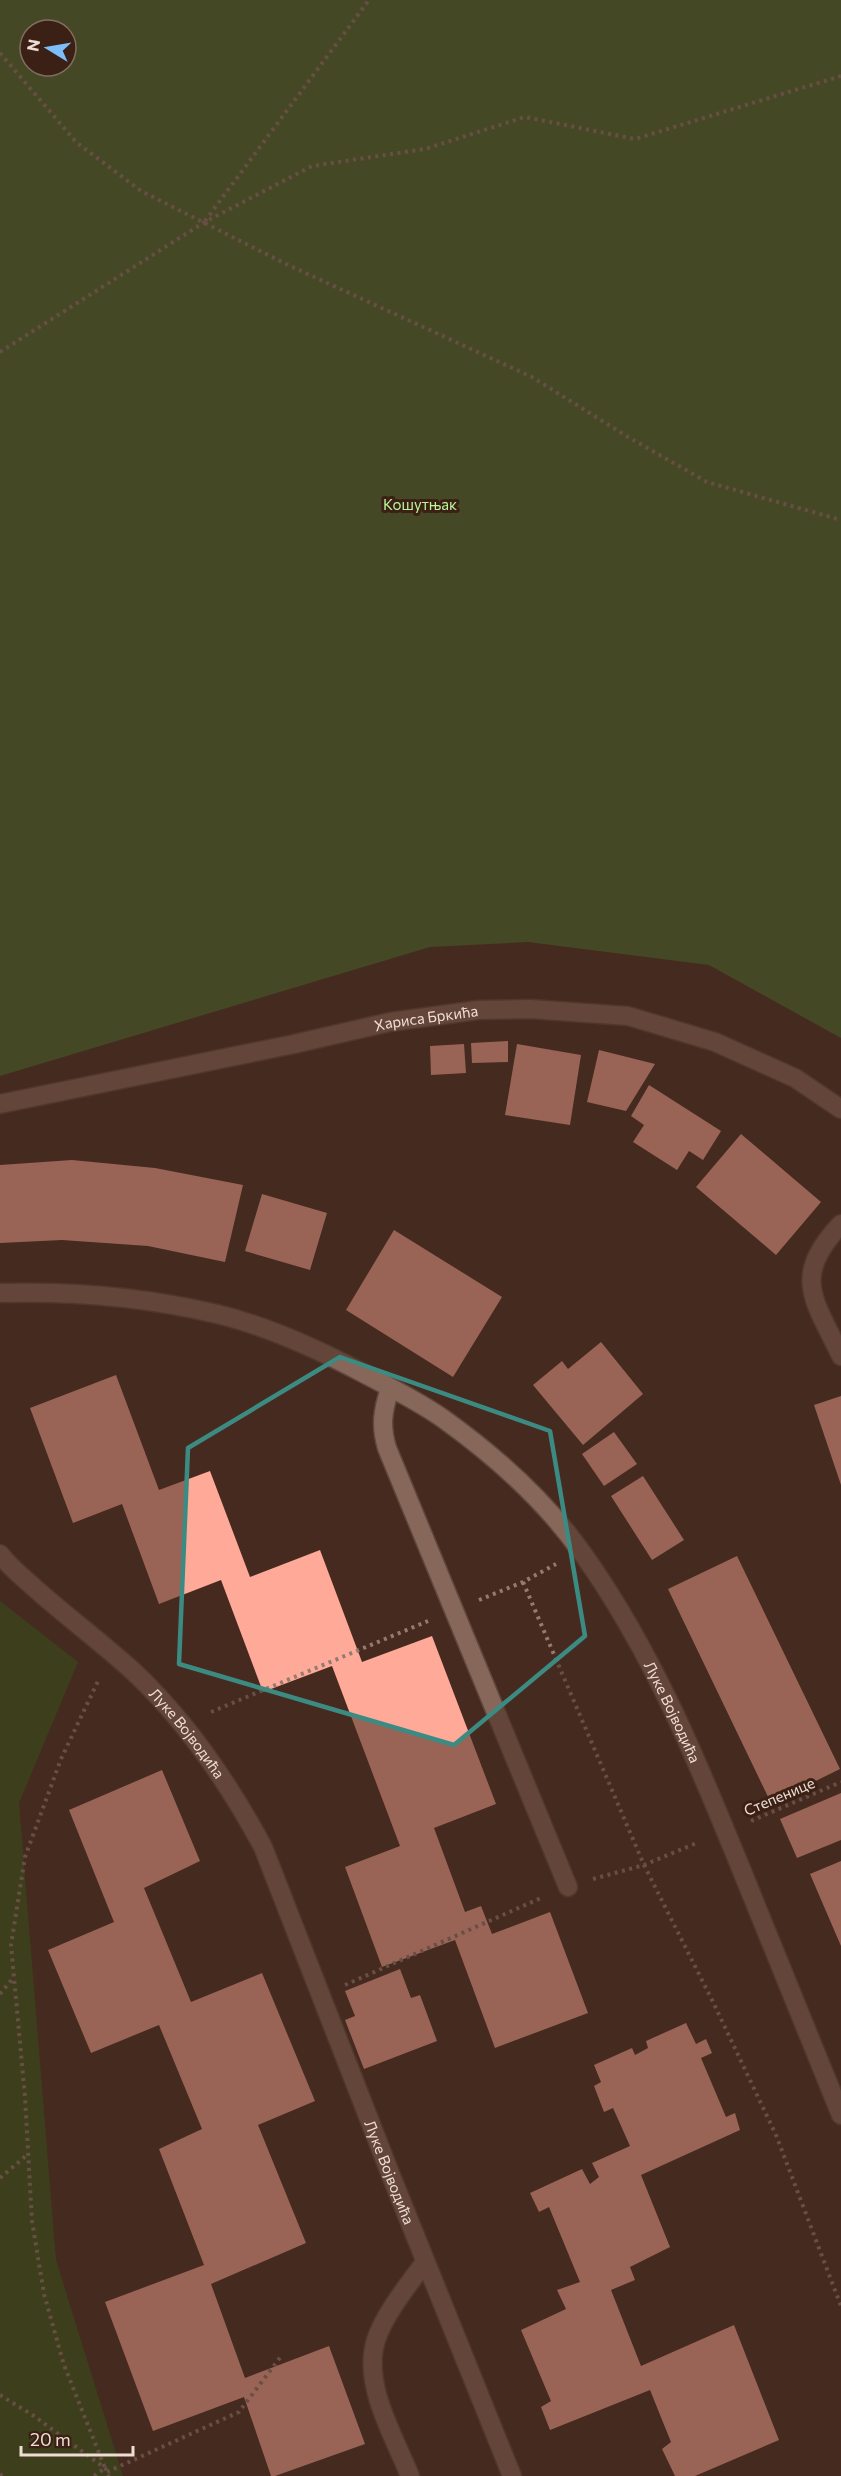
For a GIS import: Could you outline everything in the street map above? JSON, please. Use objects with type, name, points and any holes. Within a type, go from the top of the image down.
[{"type":"street","name":"Хариса Бркића","points":[[0,1104],[390,1022],[478,1010],[530,1009],[628,1016],[715,1042],[795,1078],[841,1109]]},
{"type":"street","points":[[841,1224],[818,1251],[812,1268],[810,1284],[815,1301],[841,1356]]},
{"type":"street","name":"Луке Војводића","points":[[0,1293],[121,1297],[220,1315],[290,1338],[336,1359],[445,1420],[529,1490],[581,1551],[609,1593],[669,1703],[705,1777],[841,2115]]},
{"type":"street","points":[[390,1388],[382,1415],[382,1431],[568,1887]]},
{"type":"street","name":"Луке Војводића","points":[[0,1554],[41,1594],[133,1671],[183,1724],[208,1755],[237,1798],[263,1847],[425,2262],[512,2476]]},
{"type":"street","points":[[410,2476],[381,2405],[372,2371],[376,2340],[395,2303],[425,2262]]},
{"type":"path","points":[[203,223],[369,0]]},
{"type":"path","points":[[0,53],[76,142],[141,191],[286,264],[532,377],[628,437],[707,482],[841,520]]},
{"type":"path","points":[[0,352],[203,223],[312,166],[425,149],[525,117],[635,139],[841,76]]},
{"type":"path","points":[[183,1724],[523,1582],[581,1551]]},
{"type":"path","points":[[523,1582],[644,1865],[713,2002],[776,2135],[841,2306]]},
{"type":"path","points":[[107,2472],[64,2365],[44,2294],[32,2221],[11,1945],[24,1857],[61,1759],[111,1653]]},
{"type":"path","name":"Степенице","points":[[321,1996],[568,1887],[644,1865],[841,1782]]},
{"type":"path","points":[[0,1994],[15,1977]]},
{"type":"path","points":[[0,2178],[28,2155]]},
{"type":"path","points":[[94,2476],[239,2412],[282,2355]]},
{"type":"path","points":[[0,2395],[34,2416],[107,2472]]},
{"type":"highlighted area","points":[[340,1357],[550,1431],[585,1636],[454,1745],[179,1664],[188,1448]]},
{"type":"green space","name":"Кошутњак","points":[[0,0],[841,0],[841,1038],[709,965],[528,942],[430,947],[0,1076]]},
{"type":"green space","points":[[0,1601],[78,1662],[19,1803],[56,2260],[123,2476],[0,2476]]},
{"type":"building","points":[[508,1041],[508,1062],[472,1063],[471,1043]]},
{"type":"building","points":[[464,1044],[466,1073],[431,1075],[430,1046]]},
{"type":"building","points":[[517,1044],[581,1055],[570,1125],[505,1115]]},
{"type":"building","points":[[599,1050],[655,1064],[626,1111],[587,1102]]},
{"type":"building","points":[[649,1085],[721,1131],[703,1160],[689,1151],[677,1170],[633,1142],[644,1125],[631,1116]]},
{"type":"building","points":[[741,1134],[821,1202],[776,1255],[696,1187]]},
{"type":"building","points":[[72,1160],[155,1168],[243,1185],[225,1262],[148,1246],[62,1240],[0,1243],[0,1165]]},
{"type":"building","points":[[262,1194],[327,1213],[310,1270],[245,1251]]},
{"type":"building","points":[[394,1230],[502,1297],[453,1377],[346,1310]]},
{"type":"building","points":[[601,1342],[643,1394],[583,1445],[533,1385],[562,1361],[568,1369]]},
{"type":"building","points":[[116,1375],[159,1490],[210,1471],[250,1577],[320,1550],[362,1662],[432,1636],[496,1804],[434,1828],[465,1912],[481,1906],[492,1934],[550,1912],[588,2013],[495,2048],[455,1940],[382,1967],[345,1867],[400,1846],[332,1666],[263,1692],[221,1580],[159,1604],[122,1504],[73,1523],[30,1408]]},
{"type":"building","points":[[841,1396],[841,1485],[814,1405]]},
{"type":"building","points":[[614,1432],[637,1464],[604,1486],[582,1454]]},
{"type":"building","points":[[643,1476],[684,1540],[652,1560],[611,1496]]},
{"type":"building","points":[[737,1556],[840,1769],[771,1803],[668,1589]]},
{"type":"building","points":[[162,1770],[200,1861],[144,1888],[191,2002],[262,1973],[315,2101],[258,2125],[306,2243],[211,2284],[245,2378],[329,2346],[365,2444],[275,2476],[271,2476],[244,2397],[153,2431],[105,2302],[204,2265],[159,2149],[202,2129],[159,2025],[91,2053],[48,1950],[114,1922],[69,1810]]},
{"type":"building","points":[[841,1793],[841,1840],[797,1858],[780,1819]]},
{"type":"building","points":[[841,1861],[841,1946],[810,1874]]},
{"type":"building","points":[[400,1969],[411,1998],[420,1995],[437,2041],[364,2069],[345,2020],[355,2016],[345,1991]]},
{"type":"building","points":[[686,2023],[696,2044],[706,2039],[712,2053],[701,2058],[726,2117],[735,2113],[740,2130],[641,2175],[670,2247],[630,2267],[635,2280],[611,2290],[641,2366],[734,2325],[779,2440],[695,2476],[675,2476],[662,2449],[671,2442],[650,2390],[550,2430],[541,2407],[551,2401],[521,2330],[566,2309],[557,2290],[580,2282],[549,2207],[539,2212],[530,2193],[582,2169],[590,2184],[599,2177],[592,2163],[630,2146],[613,2108],[604,2112],[594,2086],[601,2082],[594,2065],[632,2048],[635,2055],[648,2048],[646,2041]]}]
